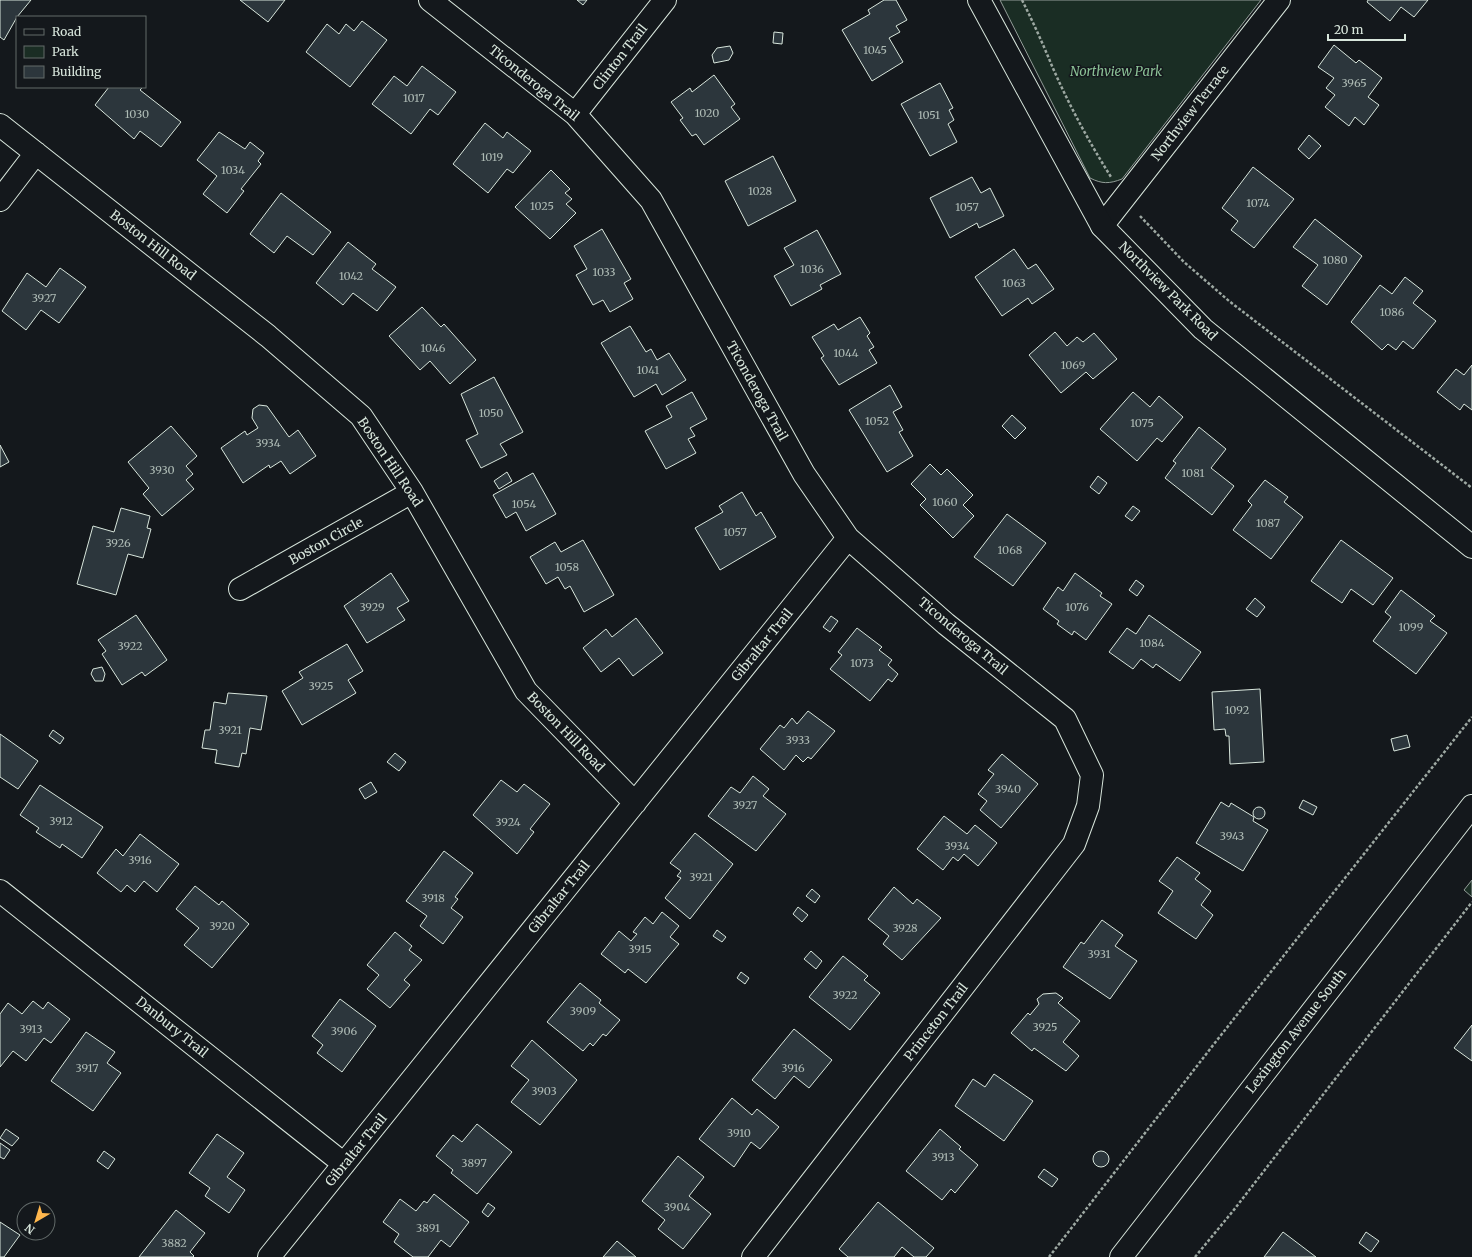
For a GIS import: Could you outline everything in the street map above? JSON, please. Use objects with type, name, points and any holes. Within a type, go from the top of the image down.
[{"type":"street","name":"Ticonderoga Trail","points":[[430,0],[575,114],[651,200],[804,474],[848,538],[946,624],[1065,719],[1092,775]]},
{"type":"street","name":"Clinton Trail","points":[[575,114],[665,0]]},
{"type":"street","name":"Northview Park Road","points":[[979,0],[1102,226],[1203,329],[1472,546]]},
{"type":"street","name":"Northview Terrace","points":[[1102,226],[1279,0]]},
{"type":"street","name":"Boston Hill Road","points":[[0,125],[268,336],[361,416],[412,492],[526,691],[635,803]]},
{"type":"street","points":[[0,200],[36,153]]},
{"type":"street","name":"Boston Circle","points":[[240,589],[412,492]]},
{"type":"street","name":"Gibraltar Trail","points":[[269,1257],[848,538]]},
{"type":"street","name":"Princeton Trail","points":[[753,1257],[1074,844],[1088,806],[1092,775]]},
{"type":"street","name":"Lexington Avenue South","points":[[1122,1257],[1472,806]]},
{"type":"street","name":"Danbury Trail","points":[[0,890],[344,1164]]},
{"type":"path","points":[[1022,0],[1039,33],[1078,121],[1124,198],[1184,262],[1229,301],[1472,488]]},
{"type":"path","points":[[1049,1257],[1214,1044],[1472,717]]},
{"type":"path","points":[[1195,1257],[1233,1211],[1472,902]]},
{"type":"green space","name":"Northview Park","points":[[1000,0],[1261,0],[1122,179],[1106,183],[1090,178]]},
{"type":"green space","points":[[1472,880],[1472,897],[1464,890]]},
{"type":"building","points":[[0,0],[31,0],[18,16],[16,16],[16,19],[4,40],[0,37]]},
{"type":"building","points":[[240,0],[285,0],[268,22]]},
{"type":"building","points":[[577,0],[587,0],[583,5]]},
{"type":"building","points":[[884,0],[896,0],[907,20],[896,26],[900,32],[889,38],[903,62],[872,81],[842,30],[870,14],[868,10]]},
{"type":"building","points":[[1368,0],[1428,0],[1414,17],[1401,7],[1390,21],[1367,2]]},
{"type":"building","points":[[362,21],[387,40],[350,87],[306,52],[327,24],[339,34],[346,24],[354,31]]},
{"type":"building","points":[[774,32],[783,33],[782,44],[773,43]]},
{"type":"building","points":[[1334,45],[1356,63],[1359,60],[1382,78],[1368,97],[1379,105],[1364,125],[1355,117],[1349,126],[1325,107],[1335,95],[1326,88],[1334,78],[1318,67]]},
{"type":"building","points":[[730,46],[733,53],[729,60],[714,63],[712,55],[717,48]]},
{"type":"building","points":[[422,66],[456,92],[438,115],[430,109],[411,134],[372,104],[394,76],[407,86]]},
{"type":"building","points":[[714,75],[735,104],[731,107],[740,119],[704,145],[696,134],[692,136],[680,120],[683,118],[671,102],[690,88],[692,92]]},
{"type":"building","points":[[940,83],[953,108],[949,110],[954,120],[948,124],[957,142],[930,156],[901,104]]},
{"type":"building","points":[[108,88],[142,88],[140,90],[181,122],[161,147],[140,131],[134,139],[95,105]]},
{"type":"building","points":[[485,123],[503,138],[507,132],[531,151],[513,173],[507,169],[488,193],[453,164]]},
{"type":"building","points":[[219,132],[245,149],[250,142],[264,153],[258,161],[261,164],[241,189],[244,191],[227,213],[203,194],[217,176],[197,160]]},
{"type":"building","points":[[1309,135],[1321,146],[1309,159],[1298,149]]},
{"type":"building","points":[[773,156],[796,201],[748,226],[725,181]]},
{"type":"building","points":[[1253,167],[1294,199],[1254,248],[1231,230],[1238,221],[1222,208]]},
{"type":"building","points":[[551,170],[570,189],[565,193],[572,199],[566,204],[576,213],[550,239],[515,207]]},
{"type":"building","points":[[972,177],[981,193],[990,188],[1004,216],[979,228],[977,223],[950,238],[930,198]]},
{"type":"building","points":[[281,193],[331,232],[313,255],[287,236],[274,253],[250,234]]},
{"type":"building","points":[[1315,219],[1362,256],[1327,305],[1302,286],[1318,265],[1293,247]]},
{"type":"building","points":[[602,229],[631,279],[624,283],[633,299],[610,312],[603,300],[593,305],[576,275],[587,269],[574,246]]},
{"type":"building","points":[[817,230],[841,274],[820,285],[822,289],[791,306],[774,276],[794,265],[784,248]]},
{"type":"building","points":[[348,242],[376,264],[372,269],[396,287],[377,311],[353,293],[343,305],[316,283]]},
{"type":"building","points":[[1014,249],[1028,269],[1036,264],[1054,289],[1032,304],[1028,298],[1002,316],[975,277]]},
{"type":"building","points":[[60,268],[86,287],[59,323],[41,310],[26,330],[2,311],[27,273],[46,287]]},
{"type":"building","points":[[1405,277],[1423,291],[1413,303],[1436,321],[1413,349],[1403,341],[1396,350],[1388,344],[1382,350],[1351,322],[1380,285],[1392,294]]},
{"type":"building","points":[[422,307],[441,327],[444,324],[476,360],[450,384],[430,361],[420,370],[389,336]]},
{"type":"building","points":[[860,317],[870,333],[867,336],[874,347],[869,350],[877,363],[839,385],[821,358],[824,356],[812,337],[834,324],[838,330]]},
{"type":"building","points":[[630,326],[646,352],[651,349],[657,360],[669,353],[686,380],[662,395],[656,384],[634,397],[601,343]]},
{"type":"building","points":[[1055,332],[1067,346],[1077,337],[1083,342],[1094,333],[1117,359],[1093,379],[1086,372],[1061,393],[1029,355]]},
{"type":"building","points":[[1472,365],[1472,410],[1464,404],[1460,410],[1437,392],[1456,369],[1464,375]]},
{"type":"building","points":[[494,377],[523,432],[500,444],[507,455],[481,468],[466,440],[478,434],[461,394]]},
{"type":"building","points":[[890,385],[902,407],[893,412],[903,430],[899,432],[913,456],[887,472],[849,410]]},
{"type":"building","points":[[692,392],[707,419],[690,428],[695,436],[688,439],[696,453],[666,469],[645,431],[672,417],[666,406]]},
{"type":"building","points":[[1133,392],[1150,407],[1159,396],[1183,417],[1162,442],[1157,438],[1137,461],[1100,429]]},
{"type":"building","points":[[259,405],[267,406],[289,437],[298,430],[316,456],[290,474],[281,461],[270,468],[269,465],[243,483],[221,448],[245,431],[247,435],[258,428],[252,418],[253,409]]},
{"type":"building","points":[[1012,415],[1026,428],[1015,439],[1002,426]]},
{"type":"building","points":[[171,426],[197,456],[186,466],[193,474],[186,480],[194,489],[162,516],[143,494],[149,488],[128,462]]},
{"type":"building","points":[[1199,427],[1226,449],[1211,468],[1234,486],[1212,515],[1165,478],[1176,463],[1173,461]]},
{"type":"building","points":[[0,445],[9,462],[0,467]]},
{"type":"building","points":[[930,464],[941,475],[947,469],[973,495],[963,505],[974,516],[953,538],[920,505],[926,499],[911,484]]},
{"type":"building","points":[[507,472],[512,481],[499,489],[494,481]]},
{"type":"building","points":[[533,473],[556,514],[526,531],[516,512],[506,518],[493,495]]},
{"type":"building","points":[[1098,476],[1107,483],[1099,494],[1090,487]]},
{"type":"building","points":[[1265,480],[1288,497],[1284,502],[1303,517],[1271,559],[1233,530],[1252,505],[1248,501]]},
{"type":"building","points":[[742,492],[756,516],[761,512],[776,537],[720,570],[695,528],[723,512],[719,506]]},
{"type":"building","points":[[1133,506],[1140,511],[1132,521],[1125,516]]},
{"type":"building","points":[[121,508],[150,516],[147,528],[151,529],[143,558],[128,554],[116,595],[77,584],[93,526],[114,532]]},
{"type":"building","points":[[1007,514],[1046,543],[1013,586],[974,557]]},
{"type":"building","points":[[583,540],[614,595],[584,612],[570,586],[565,589],[558,577],[546,584],[530,557],[555,542],[561,552]]},
{"type":"building","points":[[1341,540],[1393,578],[1373,605],[1351,589],[1342,603],[1311,581]]},
{"type":"building","points":[[391,573],[409,601],[397,608],[405,620],[367,643],[344,606]]},
{"type":"building","points":[[1075,573],[1102,593],[1100,596],[1112,604],[1086,640],[1074,631],[1072,635],[1057,624],[1059,621],[1043,609],[1058,587],[1063,591]]},
{"type":"building","points":[[1136,580],[1144,586],[1137,596],[1129,590]]},
{"type":"building","points":[[1401,590],[1435,616],[1430,621],[1447,633],[1416,674],[1373,641],[1391,617],[1385,612]]},
{"type":"building","points":[[1255,598],[1265,607],[1257,617],[1246,609]]},
{"type":"building","points":[[136,615],[167,660],[145,676],[142,672],[122,685],[102,654],[106,651],[98,640]]},
{"type":"building","points":[[1149,615],[1201,652],[1180,681],[1156,664],[1153,668],[1141,659],[1133,669],[1109,652],[1127,628],[1136,634]]},
{"type":"building","points":[[831,616],[838,621],[830,632],[823,627]]},
{"type":"building","points":[[636,618],[663,653],[633,676],[619,658],[601,672],[583,648],[606,629],[612,637]]},
{"type":"building","points":[[857,628],[882,647],[879,650],[892,660],[888,665],[898,674],[892,682],[888,679],[870,701],[830,669],[842,655],[838,652]]},
{"type":"building","points":[[347,644],[363,671],[348,680],[356,693],[302,725],[282,691],[303,678],[299,672]]},
{"type":"building","points":[[102,667],[105,674],[103,681],[95,681],[91,674],[93,669]]},
{"type":"building","points":[[1260,689],[1264,762],[1230,764],[1229,736],[1226,736],[1225,729],[1214,730],[1212,692]]},
{"type":"building","points":[[228,693],[267,696],[261,730],[250,728],[246,754],[242,753],[239,767],[215,763],[217,750],[202,748],[205,730],[210,730],[214,702],[226,704]]},
{"type":"building","points":[[808,711],[835,731],[811,759],[808,757],[803,762],[796,755],[784,770],[760,749],[780,725],[784,728],[792,718],[797,724]]},
{"type":"building","points":[[53,730],[64,738],[60,744],[49,736]]},
{"type":"building","points":[[0,734],[38,761],[18,789],[0,777]]},
{"type":"building","points":[[1407,735],[1410,747],[1394,751],[1391,739]]},
{"type":"building","points":[[395,753],[406,762],[399,771],[387,762]]},
{"type":"building","points":[[1002,754],[1038,784],[1001,828],[980,810],[987,801],[978,794],[994,774],[988,770]]},
{"type":"building","points":[[753,776],[769,789],[763,796],[786,814],[756,851],[708,816],[731,787],[740,793]]},
{"type":"building","points":[[501,780],[517,792],[524,784],[550,804],[530,829],[534,832],[517,854],[473,815]]},
{"type":"building","points":[[371,782],[377,792],[365,799],[359,789]]},
{"type":"building","points":[[40,785],[103,827],[82,858],[62,844],[60,848],[36,832],[39,828],[20,815]]},
{"type":"building","points":[[1303,800],[1317,807],[1313,815],[1299,808]]},
{"type":"building","points":[[1221,802],[1229,807],[1231,803],[1254,817],[1253,821],[1268,830],[1243,871],[1196,843]]},
{"type":"building","points":[[1257,807],[1261,807],[1265,813],[1261,819],[1257,819],[1253,815],[1253,811]]},
{"type":"building","points":[[944,816],[967,834],[975,825],[997,843],[978,866],[964,854],[958,861],[953,857],[943,870],[917,849]]},
{"type":"building","points":[[695,833],[733,864],[690,919],[665,898],[681,878],[677,876],[681,871],[670,863]]},
{"type":"building","points":[[140,834],[179,864],[157,892],[144,881],[135,892],[127,885],[121,892],[97,873],[116,849],[123,856]]},
{"type":"building","points":[[444,851],[473,873],[455,897],[458,899],[451,908],[463,917],[443,944],[420,926],[427,916],[406,901]]},
{"type":"building","points":[[1177,857],[1200,873],[1195,879],[1211,891],[1201,905],[1213,915],[1196,939],[1158,913],[1173,891],[1159,881]]},
{"type":"building","points":[[195,886],[219,905],[222,901],[249,924],[212,968],[184,945],[199,928],[176,909]]},
{"type":"building","points":[[894,887],[913,904],[917,899],[941,918],[902,960],[883,944],[889,936],[868,919]]},
{"type":"building","points":[[812,889],[820,896],[815,903],[806,896]]},
{"type":"building","points":[[798,907],[808,915],[802,922],[793,914]]},
{"type":"building","points":[[662,912],[679,926],[670,937],[679,944],[646,983],[628,969],[625,973],[601,954],[619,931],[631,941],[637,934],[633,932],[645,917],[653,924]]},
{"type":"building","points":[[1102,920],[1123,935],[1115,946],[1137,961],[1110,999],[1063,967],[1081,942],[1084,944]]},
{"type":"building","points":[[717,930],[726,937],[722,942],[713,936]]},
{"type":"building","points":[[395,932],[412,946],[409,950],[422,960],[404,980],[410,985],[390,1008],[367,989],[379,975],[367,965]]},
{"type":"building","points":[[811,951],[822,961],[816,969],[804,959]]},
{"type":"building","points":[[843,956],[868,976],[864,980],[880,993],[850,1030],[809,997]]},
{"type":"building","points":[[741,972],[749,978],[745,984],[737,978]]},
{"type":"building","points":[[580,983],[601,1000],[599,1003],[620,1020],[606,1036],[603,1034],[593,1046],[590,1043],[583,1051],[547,1022]]},
{"type":"building","points":[[1056,993],[1063,998],[1058,1003],[1080,1021],[1063,1042],[1079,1056],[1066,1071],[1034,1048],[1032,1051],[1011,1033],[1028,1013],[1030,1015],[1039,1004],[1037,999],[1043,994]]},
{"type":"building","points":[[340,999],[376,1026],[342,1072],[317,1053],[323,1045],[312,1036]]},
{"type":"building","points":[[33,1001],[43,1009],[48,1002],[70,1019],[51,1043],[44,1038],[26,1061],[13,1051],[0,1067],[0,1014],[8,1003],[22,1014]]},
{"type":"building","points":[[1472,1025],[1472,1061],[1454,1048]]},
{"type":"building","points":[[794,1029],[832,1060],[809,1088],[794,1076],[775,1099],[752,1080]]},
{"type":"building","points":[[86,1032],[115,1052],[107,1063],[121,1073],[93,1111],[51,1081]]},
{"type":"building","points":[[532,1040],[577,1080],[540,1125],[511,1102],[529,1080],[511,1066]]},
{"type":"building","points":[[994,1074],[1033,1101],[1004,1141],[955,1106],[973,1079],[985,1087]]},
{"type":"building","points":[[732,1098],[752,1115],[757,1109],[779,1127],[760,1149],[751,1142],[734,1167],[699,1139]]},
{"type":"building","points":[[477,1124],[512,1152],[477,1194],[451,1173],[453,1170],[436,1156],[453,1135],[462,1142]]},
{"type":"building","points":[[6,1129],[19,1138],[12,1146],[0,1138]]},
{"type":"building","points":[[940,1129],[961,1147],[959,1149],[978,1165],[955,1193],[951,1189],[942,1200],[906,1171]]},
{"type":"building","points":[[217,1134],[244,1153],[227,1177],[245,1190],[229,1213],[205,1196],[210,1188],[189,1173]]},
{"type":"building","points":[[0,1143],[10,1150],[4,1159],[0,1157]]},
{"type":"building","points":[[104,1151],[115,1159],[108,1169],[97,1161]]},
{"type":"building","points":[[1101,1151],[1107,1153],[1109,1159],[1107,1165],[1101,1167],[1095,1165],[1093,1159],[1095,1153]]},
{"type":"building","points":[[678,1156],[704,1177],[689,1196],[711,1214],[683,1249],[658,1229],[665,1220],[642,1201]]},
{"type":"building","points":[[1044,1169],[1058,1179],[1052,1187],[1038,1177]]},
{"type":"building","points":[[434,1194],[469,1222],[450,1247],[441,1240],[428,1257],[413,1257],[394,1242],[399,1234],[383,1222],[400,1199],[416,1211],[424,1201],[427,1203]]},
{"type":"building","points":[[878,1202],[934,1248],[926,1257],[914,1257],[902,1247],[894,1257],[848,1257],[839,1249]]},
{"type":"building","points":[[488,1203],[495,1208],[488,1217],[482,1212]]},
{"type":"building","points":[[176,1210],[205,1233],[190,1252],[194,1256],[139,1257]]},
{"type":"building","points":[[0,1222],[16,1232],[16,1240],[4,1257],[0,1257]]},
{"type":"building","points":[[1283,1232],[1316,1257],[1264,1257]]},
{"type":"building","points":[[1366,1232],[1379,1241],[1371,1252],[1359,1243]]},
{"type":"building","points":[[617,1241],[636,1257],[603,1257]]}]
